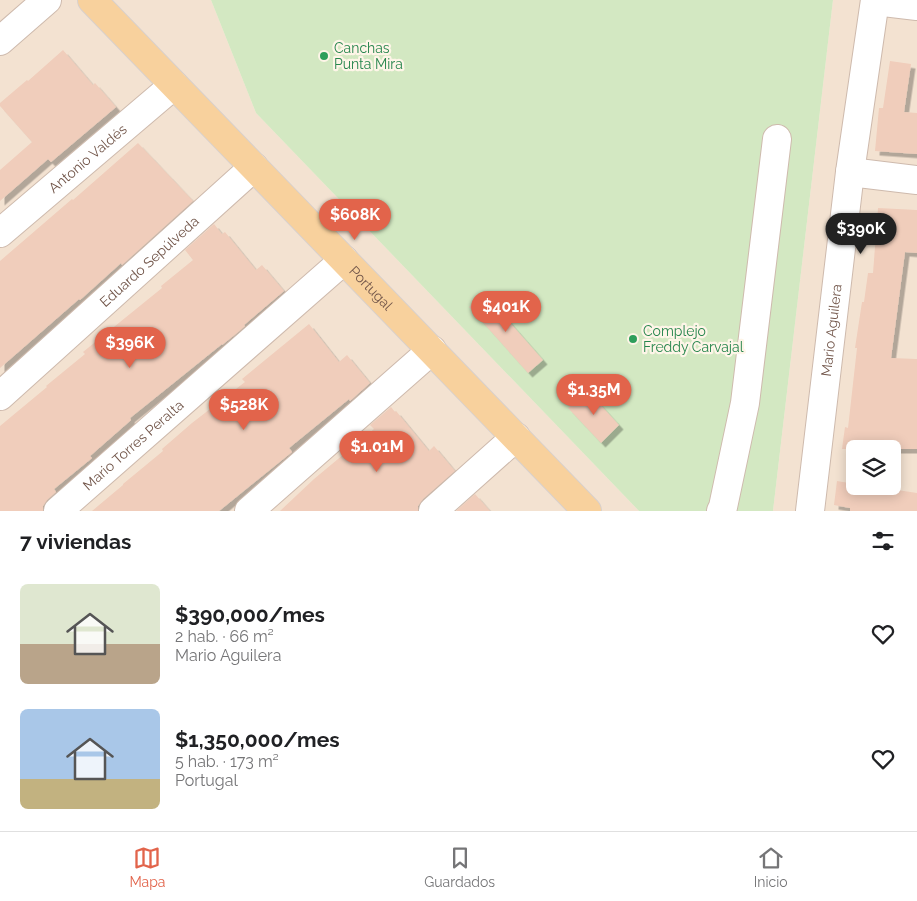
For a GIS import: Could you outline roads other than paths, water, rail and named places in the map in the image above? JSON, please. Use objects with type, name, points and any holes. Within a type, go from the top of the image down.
[{"type":"main road","name":"Portugal","points":[[92,0],[587,511]]},
{"type":"street","points":[[0,41],[47,0]]},
{"type":"street","points":[[875,1],[917,6]]},
{"type":"street","name":"Mario Aguilera","points":[[810,511],[850,172],[875,1]]},
{"type":"street","name":"Antonio Valdés","points":[[0,233],[174,85]]},
{"type":"street","points":[[721,511],[745,403],[777,139]]},
{"type":"street","name":"Eduardo Sepúlveda","points":[[0,396],[254,167]]},
{"type":"street","points":[[850,172],[917,180]]},
{"type":"street","name":"Mario Torres Peralta","points":[[58,511],[344,260]]},
{"type":"street","points":[[248,511],[432,350]]},
{"type":"street","points":[[433,511],[516,437]]},
{"type":"place","name":"Canchas Punta Mira","points":[[324,56]]},
{"type":"place","name":"Complejo Freddy Carvajal","points":[[633,339]]}]
